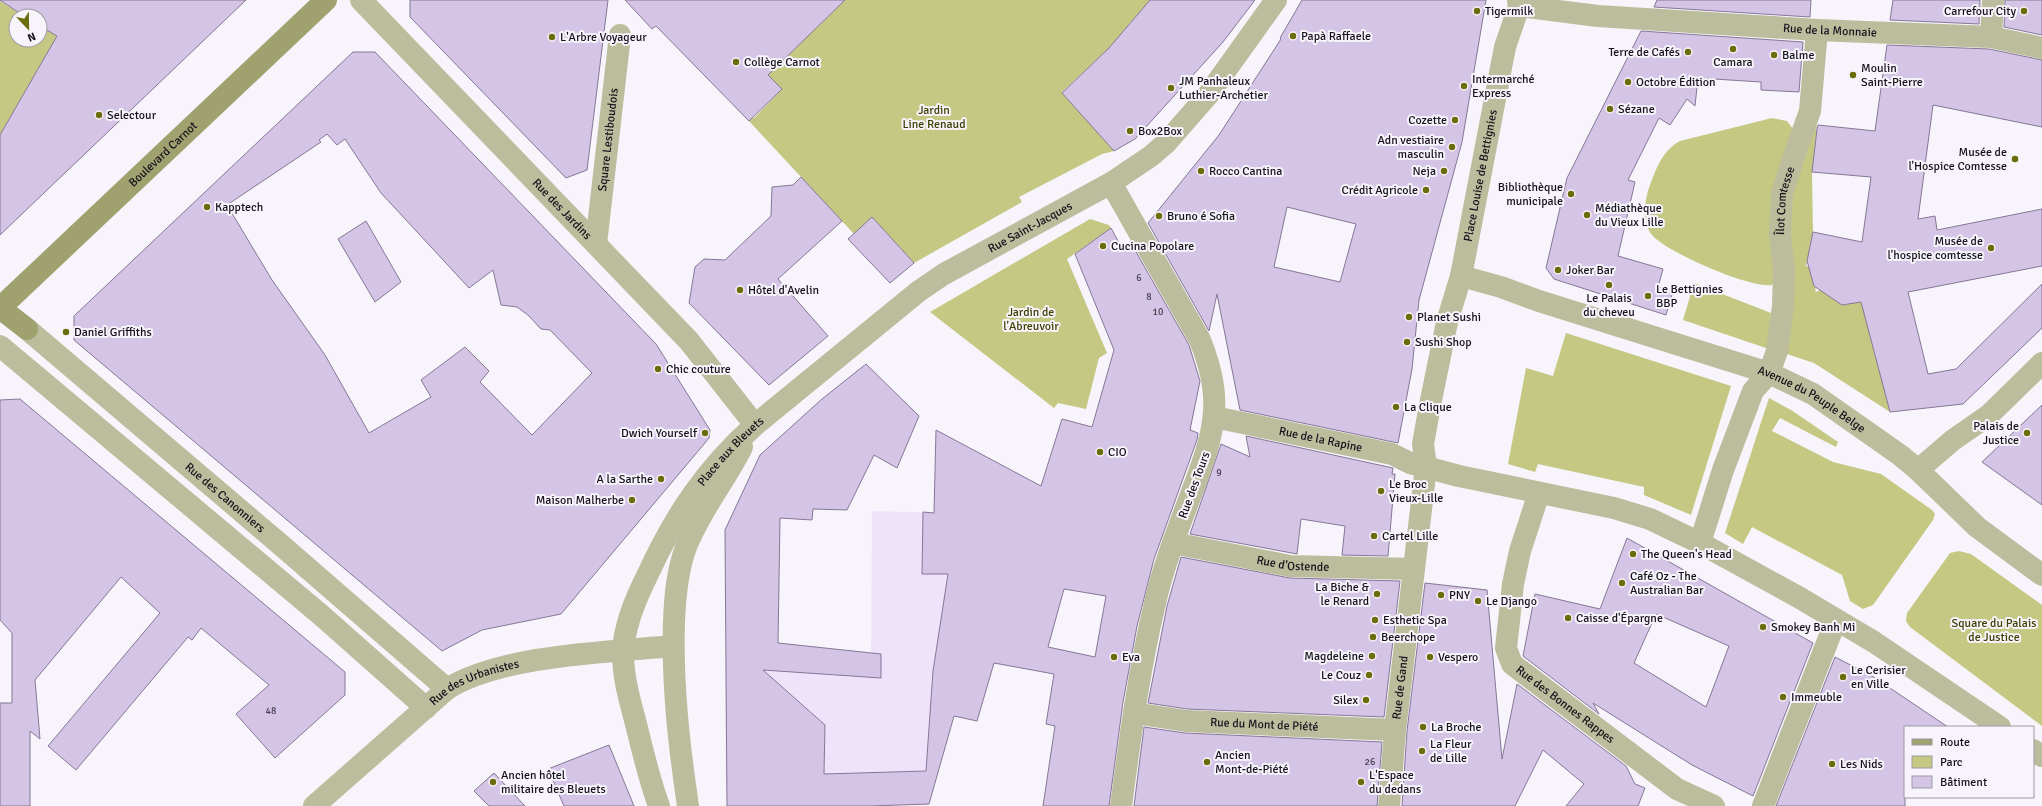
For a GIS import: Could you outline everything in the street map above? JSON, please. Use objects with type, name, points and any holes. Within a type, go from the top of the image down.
[{"type":"street","name":"Boulevard Carnot","points":[[0,308],[326,0]]},
{"type":"street","name":"Rue des Jardins","points":[[360,0],[689,341],[755,425]]},
{"type":"street","name":"Rue Saint-Jacques","points":[[755,425],[924,287],[944,274],[1111,183],[1151,156],[1180,128],[1221,78],[1276,0]]},
{"type":"street","points":[[1991,37],[1992,0]]},
{"type":"street","name":"Place Louise de Bettignies","points":[[1414,569],[1426,467],[1423,444],[1430,405],[1447,322],[1460,276],[1505,47],[1519,3],[1573,14],[1616,17]]},
{"type":"street","name":"Rue de la Monnaie","points":[[1616,17],[1817,30],[1991,37],[2042,48]]},
{"type":"street","name":"Îlot Comtesse","points":[[1769,373],[1777,351],[1783,306],[1784,271],[1780,234],[1782,194],[1794,153],[1810,112],[1817,30]]},
{"type":"street","name":"Square Lestiboudois","points":[[596,244],[620,35]]},
{"type":"street","name":"Rue des Tours","points":[[1111,183],[1200,340],[1208,359],[1214,388],[1214,417],[1207,450],[1173,543],[1155,602],[1142,664],[1121,806]]},
{"type":"street","name":"Avenue du Peuple Belge","points":[[1460,276],[1501,287],[1539,301],[1769,373],[1813,394],[1918,470],[1977,527],[2042,575]]},
{"type":"street","name":"Rue des Canonniers","points":[[0,308],[26,328],[281,545],[447,689]]},
{"type":"street","points":[[0,346],[316,610],[426,708]]},
{"type":"street","points":[[1918,470],[1953,440],[1989,415],[2042,364]]},
{"type":"street","points":[[1700,543],[1723,470],[1752,391],[1769,373]]},
{"type":"street","name":"Rue de la Rapine","points":[[1214,417],[1392,454],[1410,463],[1426,467]]},
{"type":"street","name":"Place aux Bleuets","points":[[688,806],[675,691],[674,646],[677,583],[686,547],[710,499],[734,462],[755,425]]},
{"type":"street","name":"Place aux Bleuets","points":[[659,806],[651,783],[627,689],[623,651],[628,626],[637,596],[661,545],[680,513],[716,463],[755,425]]},
{"type":"street","points":[[1426,467],[1539,493],[1614,508],[1650,519],[1700,543],[1874,642],[1999,726]]},
{"type":"street","name":"Rue des Bonnes Rappes","points":[[1539,493],[1520,551],[1512,592],[1506,648],[1512,664],[1674,797],[1714,806]]},
{"type":"street","name":"Rue d'Ostende","points":[[1173,543],[1290,566],[1414,569]]},
{"type":"street","name":"Rue de Gand","points":[[1389,806],[1414,569]]},
{"type":"street","points":[[1763,806],[1836,620]]},
{"type":"street","name":"Rue des Urbanistes","points":[[314,806],[447,689],[469,677],[510,666],[623,651],[674,646]]},
{"type":"street","name":"Rue du Mont de Piété","points":[[1134,713],[1186,721],[1396,730]]},
{"type":"shaded area","points":[[872,511],[1018,515],[1036,519],[977,721],[954,716],[929,804],[826,806],[825,787],[726,791],[725,661],[791,663],[871,669]]},
{"type":"green space","name":"Jardin Line Renaud","points":[[845,0],[1150,0],[1109,48],[1062,92],[1114,151],[1102,154],[1019,197],[1022,202],[914,263],[872,217],[854,234],[749,121],[752,117],[754,118],[782,89],[768,75]]},
{"type":"green space","points":[[0,1],[11,8],[8,8],[8,48],[48,48],[48,31],[57,36],[0,135]]},
{"type":"green space","points":[[1772,118],[1787,121],[1793,129],[1775,280],[1772,285],[1761,285],[1746,281],[1709,268],[1674,251],[1652,235],[1646,222],[1646,199],[1650,184],[1658,166],[1663,156],[1670,148],[1680,141]]},
{"type":"green space","points":[[1817,125],[1812,172],[1813,232],[1806,266],[1810,267],[1819,287],[1815,289],[1816,292],[1820,290],[1842,305],[1861,302],[1890,412],[1814,363],[1787,354],[1790,215],[1796,171]]},
{"type":"green space","name":"Jardin de l'Abreuvoir","points":[[1090,219],[1109,225],[1111,228],[1067,259],[1107,353],[1099,358],[1086,409],[1058,403],[1054,408],[930,312]]},
{"type":"green space","points":[[1694,283],[1771,313],[1769,349],[1683,320]]},
{"type":"green space","points":[[1566,333],[1731,386],[1691,515],[1644,495],[1644,487],[1538,464],[1535,472],[1508,464],[1526,368],[1553,376]]},
{"type":"green space","points":[[1769,398],[1791,410],[1838,442],[1836,447],[1780,418],[1772,431],[1833,462],[1881,474],[1932,510],[1935,514],[1933,520],[1873,605],[1863,609],[1850,601],[1842,575],[1752,527],[1743,544],[1725,533]]},
{"type":"green space","name":"Square du Palais de Justice","points":[[1959,551],[1971,554],[2042,605],[2042,726],[1910,627],[1906,621],[1907,613],[1950,553]]},
{"type":"building","points":[[0,0],[246,0],[0,235],[0,135],[57,36],[48,31],[48,8],[12,8]]},
{"type":"building","points":[[410,0],[608,0],[587,170],[566,178],[410,17]]},
{"type":"building","name":"Collège Carnot","points":[[625,0],[845,0],[768,75],[782,89],[749,121],[656,26],[652,29]]},
{"type":"building","points":[[1150,0],[1255,0],[1223,42],[1135,139],[1114,151],[1062,93],[1109,48]]},
{"type":"building","points":[[1302,0],[1486,0],[1462,142],[1419,300],[1412,369],[1398,443],[1240,410],[1217,294],[1209,331],[1148,223],[1219,135],[1281,39],[1280,38]],"holes":[[[1287,207],[1356,224],[1340,282],[1274,267]]]},
{"type":"building","points":[[1657,0],[1811,0],[1810,17],[1654,7]]},
{"type":"building","points":[[1893,0],[1980,0],[1979,24],[1890,20]]},
{"type":"building","points":[[2005,0],[2042,0],[2042,35],[2004,27]]},
{"type":"building","points":[[1641,31],[1803,42],[1799,92],[1761,90],[1761,82],[1698,78],[1695,106],[1687,99],[1670,125],[1659,118],[1628,180],[1635,182],[1618,256],[1663,269],[1658,287],[1673,291],[1666,315],[1554,279],[1546,268],[1567,178]]},
{"type":"building","points":[[1887,45],[1989,49],[2042,60],[2042,127],[1933,105],[1918,219],[1935,216],[1937,230],[2042,209],[2042,266],[1908,292],[1928,374],[1956,369],[2042,284],[2042,328],[1963,404],[1890,412],[1861,302],[1842,305],[1814,286],[1807,261],[1813,232],[1862,242],[1871,177],[1812,172],[1817,129],[1818,125],[1875,131]]},
{"type":"building","points":[[353,52],[375,52],[656,344],[710,430],[709,438],[561,614],[482,630],[442,651],[74,340],[74,316]],"holes":[[[327,134],[337,145],[345,139],[381,193],[469,288],[493,270],[501,305],[517,307],[528,315],[541,329],[550,330],[592,373],[532,435],[480,382],[489,371],[465,347],[421,380],[431,397],[369,433],[325,355],[272,280],[227,205],[321,142],[319,140]]]},
{"type":"building","name":"Hôtel d'Avelin","points":[[801,177],[842,221],[778,279],[828,336],[769,385],[689,303],[695,267],[704,259],[725,260],[771,216],[772,187],[793,185]]},
{"type":"building","points":[[872,217],[914,263],[890,283],[848,239]]},
{"type":"building","points":[[366,221],[401,282],[375,302],[338,239]]},
{"type":"building","points":[[1111,228],[1124,252],[1131,243],[1189,345],[1200,381],[1190,430],[1198,433],[1197,440],[1154,559],[1137,626],[1123,702],[1109,806],[1043,806],[1055,726],[1046,724],[1054,674],[994,663],[977,721],[954,716],[929,804],[870,806],[727,806],[725,530],[760,455],[822,399],[866,364],[919,416],[897,468],[874,455],[847,510],[813,509],[812,520],[780,518],[778,643],[881,654],[881,678],[763,670],[825,725],[824,774],[926,771],[933,671],[948,574],[922,574],[923,512],[934,513],[936,430],[1041,486],[1062,419],[1092,427],[1114,350],[1075,254]],"holes":[[[1064,589],[1106,596],[1095,657],[1048,647]]]},
{"type":"building","points":[[20,399],[345,672],[345,695],[275,758],[236,714],[269,685],[201,628],[192,640],[188,637],[76,770],[48,746],[160,613],[121,577],[35,680],[40,739],[30,731],[30,806],[0,806],[0,703],[12,703],[12,633],[0,620],[0,400]]},
{"type":"building","name":"Palais de Justice","points":[[2042,405],[2042,505],[1982,462]]},
{"type":"building","points":[[1246,436],[1393,468],[1392,474],[1395,474],[1388,556],[1342,555],[1345,526],[1301,519],[1297,554],[1190,534],[1221,444],[1250,457]]},
{"type":"building","points":[[1627,538],[1813,643],[1753,796],[1692,765],[1593,703],[1599,714],[1523,656],[1535,594],[1600,609]],"holes":[[[1656,614],[1729,646],[1706,707],[1634,663]]]},
{"type":"building","points":[[1181,557],[1290,578],[1400,581],[1384,717],[1187,709],[1148,703],[1167,606]]},
{"type":"building","points":[[1425,583],[1487,590],[1502,759],[1517,684],[1626,766],[1635,784],[1645,788],[1638,806],[1566,806],[1584,784],[1543,750],[1515,806],[1402,806],[1407,731]]},
{"type":"building","name":"Les Nids","points":[[1835,657],[1872,676],[1947,726],[1904,726],[1905,806],[1776,806]]},
{"type":"building","points":[[1144,727],[1185,733],[1382,742],[1377,806],[1134,806]]},
{"type":"building","points":[[609,745],[634,806],[564,806],[548,769]]},
{"type":"building","name":"Ancien hôtel militaire des Bleuets","points":[[494,773],[525,806],[489,806],[474,791]]},
{"type":"place","name":"Tigermilk","points":[[1477,11]]},
{"type":"place","name":"Carrefour City","points":[[2024,11]]},
{"type":"place","name":"Papà Raffaele","points":[[1293,36]]},
{"type":"place","name":"L'Arbre Voyageur","points":[[552,37]]},
{"type":"place","name":"Camara","points":[[1733,49]]},
{"type":"place","name":"Terre de Cafés","points":[[1688,52]]},
{"type":"place","name":"Balme","points":[[1774,55]]},
{"type":"place","name":"Collège Carnot","points":[[736,62]]},
{"type":"place","name":"Moulin Saint-Pierre","points":[[1853,75]]},
{"type":"place","name":"Octobre Édition","points":[[1628,82]]},
{"type":"place","name":"Intermarché Express","points":[[1464,86]]},
{"type":"place","name":"JM Panhaleux Luthier-Archetier","points":[[1171,88]]},
{"type":"place","name":"Sézane","points":[[1610,109]]},
{"type":"place","name":"Selectour","points":[[99,115]]},
{"type":"place","name":"Cozette","points":[[1455,120]]},
{"type":"place","name":"Box2Box","points":[[1130,131]]},
{"type":"place","name":"Adn vestiaire masculin","points":[[1452,147]]},
{"type":"place","name":"Musée de l'Hospice Comtesse","points":[[2015,159]]},
{"type":"place","name":"Rocco Cantina","points":[[1201,171]]},
{"type":"place","name":"Neja","points":[[1444,171]]},
{"type":"place","name":"Crédit Agricole","points":[[1426,190]]},
{"type":"place","name":"Bibliothèque municipale","points":[[1571,194]]},
{"type":"place","name":"Kapptech","points":[[207,207]]},
{"type":"place","name":"Médiathèque du Vieux Lille","points":[[1587,215]]},
{"type":"place","name":"Bruno é Sofia","points":[[1159,216]]},
{"type":"place","name":"Cucina Popolare","points":[[1103,246]]},
{"type":"place","name":"Musée de l'hospice comtesse","points":[[1991,248]]},
{"type":"place","name":"Joker Bar","points":[[1558,270]]},
{"type":"place","name":"Le Palais du cheveu","points":[[1609,285]]},
{"type":"place","name":"Hôtel d'Avelin","points":[[740,290]]},
{"type":"place","name":"Le Bettignies BBP","points":[[1648,296]]},
{"type":"place","name":"Planet Sushi","points":[[1409,317]]},
{"type":"place","name":"Daniel Griffiths","points":[[66,332]]},
{"type":"place","name":"Sushi Shop","points":[[1407,342]]},
{"type":"place","name":"Chic couture","points":[[658,369]]},
{"type":"place","name":"La Clique","points":[[1396,407]]},
{"type":"place","name":"Dwich Yourself","points":[[705,433]]},
{"type":"place","name":"Palais de Justice","points":[[2027,433]]},
{"type":"place","name":"CIO","points":[[1100,452]]},
{"type":"place","name":"A la Sarthe","points":[[661,479]]},
{"type":"place","name":"Le Broc Vieux-Lille","points":[[1381,491]]},
{"type":"place","name":"Maison Malherbe","points":[[632,500]]},
{"type":"place","name":"Cartel Lille","points":[[1374,536]]},
{"type":"place","name":"The Queen's Head","points":[[1633,554]]},
{"type":"place","name":"Café Oz - The Australian Bar","points":[[1622,583]]},
{"type":"place","name":"La Biche & le Renard","points":[[1377,594]]},
{"type":"place","name":"PNY","points":[[1441,595]]},
{"type":"place","name":"Le Django","points":[[1478,601]]},
{"type":"place","name":"Caisse d'Épargne","points":[[1568,618]]},
{"type":"place","name":"Esthetic Spa","points":[[1375,620]]},
{"type":"place","name":"Smokey Banh Mi","points":[[1763,627]]},
{"type":"place","name":"Beerchope","points":[[1373,637]]},
{"type":"place","name":"Magdeleine","points":[[1372,656]]},
{"type":"place","name":"Eva","points":[[1114,657]]},
{"type":"place","name":"Vespero","points":[[1430,657]]},
{"type":"place","name":"Le Couz","points":[[1369,675]]},
{"type":"place","name":"Le Cerisier en Ville","points":[[1843,677]]},
{"type":"place","name":"Immeuble","points":[[1783,697]]},
{"type":"place","name":"Silex","points":[[1366,700]]},
{"type":"place","name":"La Broche","points":[[1423,727]]},
{"type":"place","name":"La Fleur de Lille","points":[[1422,751]]},
{"type":"place","name":"Ancien Mont-de-Piété","points":[[1207,762]]},
{"type":"place","name":"Les Nids","points":[[1832,764]]},
{"type":"place","name":"Ancien hôtel militaire des Bleuets","points":[[493,782]]},
{"type":"place","name":"L'Espace du dedans","points":[[1361,782]]}]
